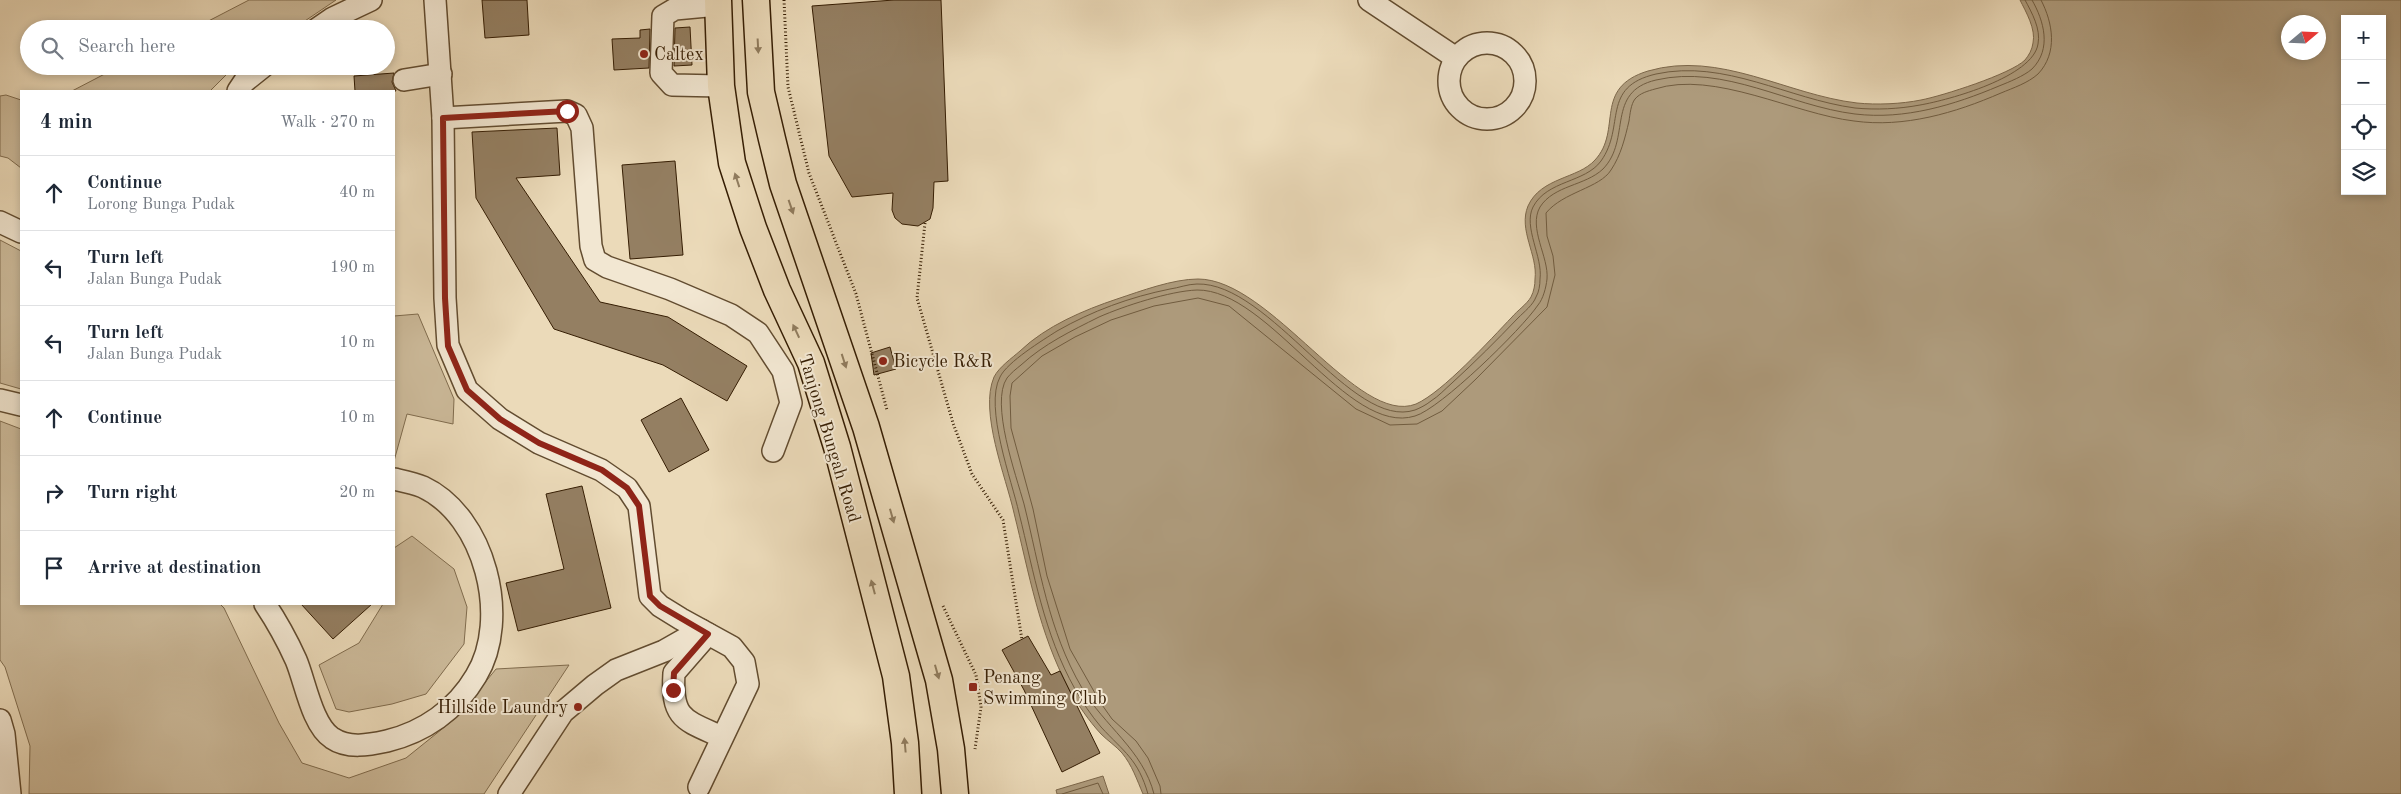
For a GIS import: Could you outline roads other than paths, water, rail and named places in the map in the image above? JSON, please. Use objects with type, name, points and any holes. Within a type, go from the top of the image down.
[{"type":"main road","name":"Tanjong Bungah Road","points":[[756,0],[761,92],[781,175],[866,428],[939,680],[951,749],[955,794]]},
{"type":"main road","name":"Tanjong Bungah Road","points":[[718,2],[721,86],[732,163],[753,228],[774,281],[811,362],[837,447],[896,676],[905,743],[908,794]]},
{"type":"street","points":[[330,20],[371,0]]},
{"type":"street","points":[[435,0],[442,74],[445,298],[448,346],[467,390],[500,419],[539,443],[602,470],[627,488],[639,506],[650,596],[660,606],[732,647],[744,662],[748,684],[699,787]]},
{"type":"street","points":[[1369,0],[1456,58]]},
{"type":"street","points":[[718,2],[675,9],[663,16],[661,73],[672,84],[721,86]]},
{"type":"street","points":[[404,80],[442,74]]},
{"type":"street","points":[[239,90],[244,82],[253,75]]},
{"type":"street","points":[[443,118],[567,111],[576,115],[582,128],[591,246],[595,260],[607,267],[670,289],[731,315],[758,333],[783,371],[791,403],[773,451]]},
{"type":"street","points":[[0,222],[20,232]]},
{"type":"street","points":[[0,400],[20,405]]},
{"type":"street","points":[[266,605],[281,628],[296,662],[319,725],[331,738],[347,745],[373,744],[398,738],[435,722],[460,700],[477,675],[490,637],[492,614],[484,561],[472,536],[458,515],[423,486],[395,479]]},
{"type":"street","points":[[704,632],[674,673],[675,707],[688,722],[722,737]]},
{"type":"street","points":[[509,794],[564,712],[595,685],[616,670],[664,651],[704,632]]},
{"type":"street","points":[[0,720],[4,734],[10,794]]},
{"type":"water","points":[[2020,0],[2401,0],[2401,794],[1143,794],[1126,758],[1120,750],[1104,737],[1084,713],[1072,695],[1059,668],[1042,625],[995,445],[990,408],[990,391],[994,377],[1006,363],[1030,342],[1053,326],[1104,303],[1157,286],[1198,279],[1226,285],[1255,302],[1341,375],[1368,394],[1393,405],[1416,404],[1439,389],[1452,377],[1531,297],[1535,286],[1535,270],[1525,224],[1528,206],[1534,196],[1542,189],[1579,171],[1595,160],[1603,148],[1607,136],[1614,99],[1620,88],[1631,78],[1648,71],[1675,66],[1701,66],[1753,76],[1805,92],[1857,103],[1889,104],[1921,100],[1991,78],[2017,66],[2025,60],[2033,46],[2034,38],[2030,21]]},
{"type":"water","points":[[1103,776],[1109,794],[1057,794],[1056,790]]},
{"type":"place","name":"Caltex","points":[[644,54]]},
{"type":"place","name":"Bicycle R&R","points":[[883,361]]},
{"type":"place","name":"Penang Swimming Club","points":[[973,687]]},
{"type":"place","name":"Hillside Laundry","points":[[578,707]]}]
